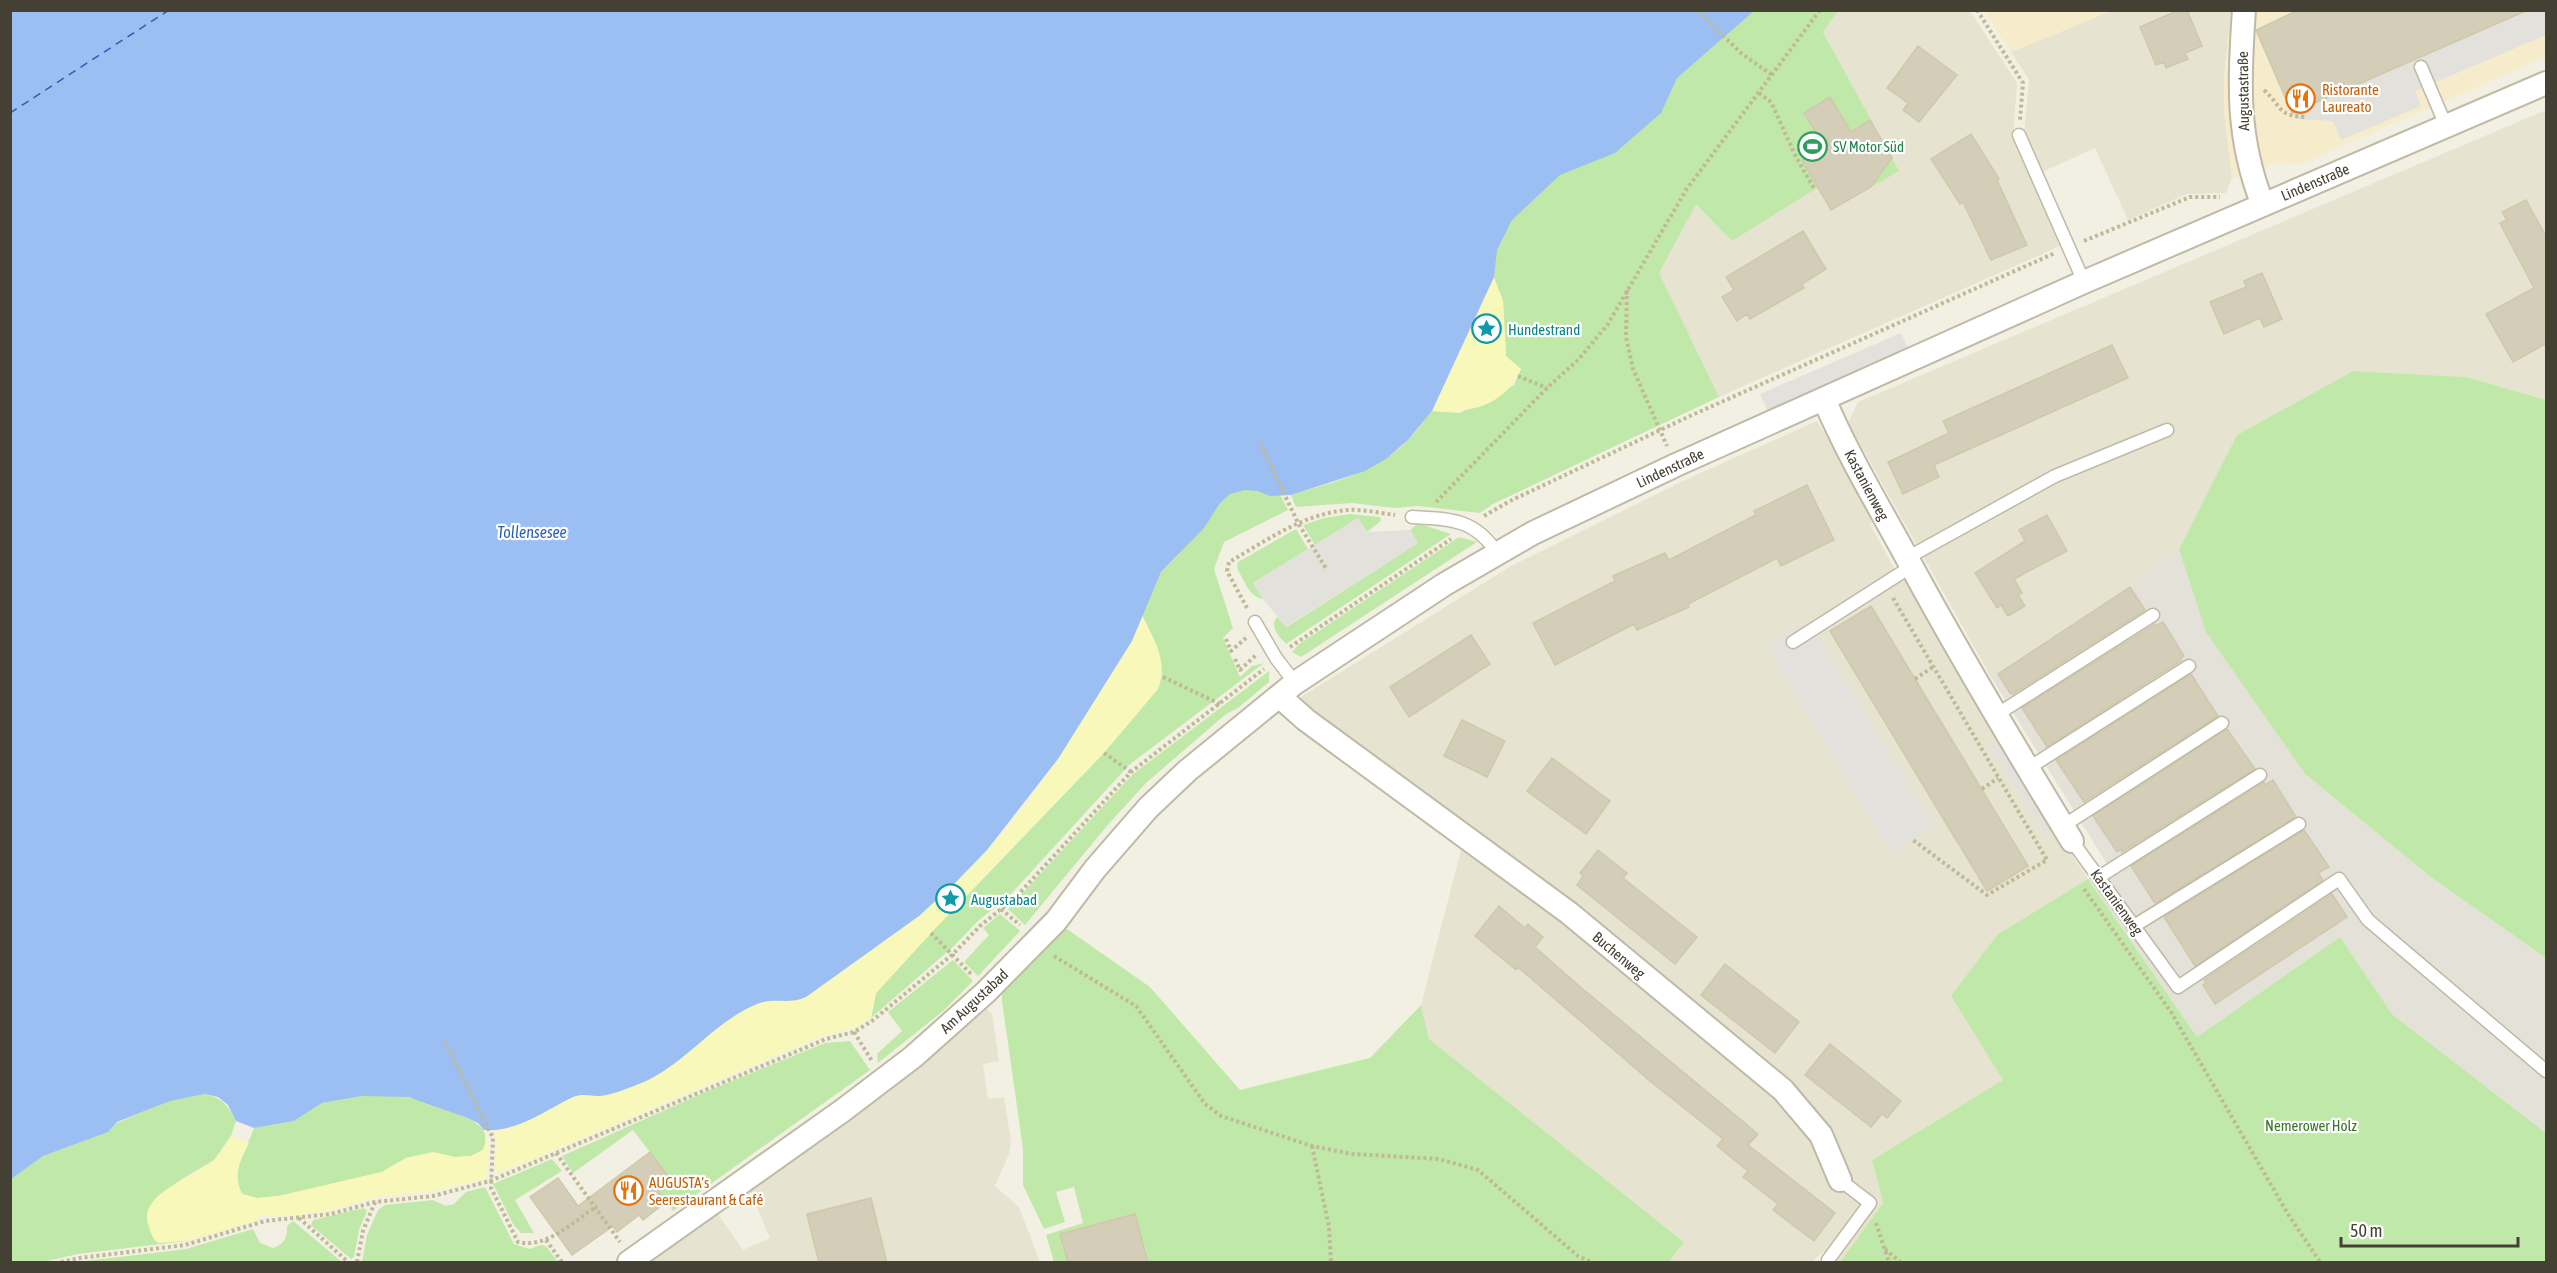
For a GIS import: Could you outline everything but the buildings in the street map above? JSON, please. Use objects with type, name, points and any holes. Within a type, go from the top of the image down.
[{"type":"street","name":"Augustastraße","points":[[2244,10],[2240,79],[2244,144],[2259,195]]},
{"type":"street","name":"Lindenstraße","points":[[1287,689],[1445,584],[1533,533],[1676,465],[2084,282],[2259,195],[2446,126],[2547,83]]},
{"type":"street","name":"Kastanienweg","points":[[1824,399],[1850,453],[1910,562],[1996,715],[2067,833]]},
{"type":"street","name":"Am Augustabad","points":[[631,1261],[913,1057],[986,992],[1056,921],[1095,869],[1148,808],[1187,771],[1287,689]]},
{"type":"street","name":"Buchenweg","points":[[1287,689],[1305,720],[1569,913],[1783,1090],[1821,1135],[1840,1180]]},
{"type":"lane","points":[[2421,67],[2446,126]]},
{"type":"lane","points":[[2019,135],[2084,282]]},
{"type":"lane","points":[[1793,642],[1884,582],[1910,562],[2055,476],[2167,430]]},
{"type":"lane","points":[[1412,518],[1471,525],[1482,532],[1497,553]]},
{"type":"lane","points":[[1996,715],[2153,615]]},
{"type":"lane","points":[[1256,625],[1276,658],[1287,689]]},
{"type":"lane","points":[[2028,768],[2189,666]]},
{"type":"lane","points":[[2067,833],[2222,723]]},
{"type":"lane","points":[[2099,876],[2260,775]]},
{"type":"lane","points":[[2134,926],[2299,824]]},
{"type":"lane","name":"Kastanienweg","points":[[2067,833],[2178,987],[2339,879],[2368,920],[2547,1071]]},
{"type":"lane","name":"Buchenweg","points":[[1840,1180],[1870,1203]]},
{"type":"lane","points":[[1828,1260],[1870,1203]]},
{"type":"path","points":[[1697,10],[1741,53],[1772,75]]},
{"type":"path","points":[[1226,639],[1231,651],[1256,625],[1227,570],[1229,562],[1298,523],[1323,514],[1350,510],[1412,518],[1433,505],[1547,388],[1579,359],[1608,324],[1686,190],[1820,10]]},
{"type":"path","points":[[1977,10],[2023,83],[2019,135]]},
{"type":"path","points":[[2240,79],[2263,89],[2290,117],[2306,117]]},
{"type":"path","points":[[1759,93],[1771,102],[1796,157],[1815,190]]},
{"type":"path","points":[[1627,289],[1626,337],[1628,348],[1659,431],[2068,247],[2190,197],[2259,195]]},
{"type":"path","points":[[1518,376],[1547,388]]},
{"type":"path","points":[[1260,443],[1298,523],[1327,570]]},
{"type":"path","points":[[1884,582],[2047,860],[2009,880],[1987,895],[1913,840]]},
{"type":"path","points":[[1235,659],[1240,670],[1267,645]]},
{"type":"path","points":[[61,1263],[80,1258],[185,1245],[265,1221],[331,1214],[375,1202],[433,1196],[490,1181],[826,1039],[855,1032],[872,1022],[1016,897],[1131,772],[1276,658]]},
{"type":"path","points":[[1915,680],[1933,667]]},
{"type":"path","points":[[1163,677],[1220,704]]},
{"type":"path","points":[[1104,753],[1131,772]]},
{"type":"path","points":[[1982,789],[1998,778]]},
{"type":"path","points":[[2082,882],[2085,893],[2171,1012],[2288,1214],[2320,1263]]},
{"type":"path","points":[[931,933],[953,954]]},
{"type":"path","points":[[1035,942],[1046,952],[1136,1006],[1205,1104],[1221,1116],[1312,1146],[1352,1154],[1439,1159],[1478,1170],[1578,1256],[1592,1263]]},
{"type":"path","points":[[855,1032],[884,1079]]},
{"type":"path","points":[[446,1042],[493,1138],[491,1188],[518,1242],[530,1245],[546,1240],[596,1207]]},
{"type":"path","points":[[1312,1146],[1329,1227],[1331,1263]]},
{"type":"path","points":[[556,1153],[596,1207],[631,1261]]},
{"type":"path","points":[[357,1263],[363,1231],[375,1202]]},
{"type":"path","points":[[1870,1203],[1888,1263]]},
{"type":"path","points":[[299,1218],[348,1263]]},
{"type":"path","points":[[546,1240],[562,1263]]},
{"type":"path","points":[[1884,1248],[1900,1263]]},
{"type":"shaded area","points":[[1838,11],[1970,11],[2017,83],[2013,138],[2060,246],[1719,397],[1658,272],[1696,203],[1818,188],[1831,210],[1870,120],[1823,31]]},
{"type":"shaded area","points":[[1984,11],[2111,11],[2011,52]]},
{"type":"shaded area","points":[[2111,11],[2231,11],[2224,78],[2224,112],[2232,178],[2226,193],[2187,194],[2128,220],[2095,148],[2042,172],[2024,134],[2029,80],[2011,52]]},
{"type":"shaded area","points":[[2231,11],[2546,11],[2546,57],[2298,165],[2278,162],[2232,178],[2224,112],[2224,78]]},
{"type":"shaded area","points":[[2528,11],[2546,11],[2546,35],[2415,91],[2421,106],[2341,140],[2333,121],[2295,119],[2292,113]]},
{"type":"shaded area","points":[[2546,110],[2546,400],[2466,377],[2353,371],[2237,435],[2179,549],[2130,587],[1991,677],[1848,423],[1858,402]]},
{"type":"shaded area","points":[[1901,333],[1910,353],[1769,414],[1760,394]]},
{"type":"shaded area","points":[[1817,421],[1872,512],[1871,526],[1894,568],[1909,580],[2002,739],[1990,746],[2046,837],[2056,831],[2088,879],[1998,934],[2003,1080],[1872,1160],[1883,1203],[1840,1262],[1824,1251],[1812,1262],[1669,1262],[1684,1242],[1429,1039],[1421,1005],[1462,846],[1277,712],[1511,566],[1685,480]]},
{"type":"shaded area","points":[[1358,518],[1367,532],[1410,530],[1418,543],[1286,627],[1253,583]]},
{"type":"shaded area","points":[[2179,549],[2207,632],[2305,774],[2432,878],[2546,958],[2546,1133],[2392,1014],[2340,937],[2197,1037],[2088,879],[2107,864],[1991,677],[2130,587]]},
{"type":"shaded area","points":[[1809,621],[1934,826],[1892,854],[1766,646]]},
{"type":"shaded area","points":[[2002,739],[2056,831],[2046,837],[1990,746]]},
{"type":"shaded area","points":[[984,1007],[992,1014],[999,1061],[983,1064],[988,1099],[1004,1097],[1011,1141],[1009,1154],[995,1186],[1019,1207],[1040,1262],[648,1262],[718,1214],[743,1250],[770,1238],[749,1189]]},
{"type":"green space","points":[[1721,11],[1838,11],[1823,32],[1899,171],[1831,210],[1817,188],[1732,241],[1696,204],[1659,273],[1719,397],[1493,504],[1480,513],[1418,506],[1394,508],[1352,503],[1296,507],[1291,495],[1338,481],[1382,461],[1408,440],[1432,411],[1460,413],[1514,385],[1521,369],[1506,357],[1503,301],[1474,244]]},
{"type":"green space","points":[[2353,371],[2466,377],[2546,400],[2546,958],[2432,878],[2305,774],[2206,632],[2179,549],[2237,435]]},
{"type":"green space","points":[[1265,465],[1288,510],[1224,542],[1214,569],[1233,628],[1223,638],[1240,677],[1252,666],[1264,663],[1129,765],[1011,894],[871,1018],[876,993],[931,933],[1157,646],[1142,615],[1161,572],[1180,553],[1188,519]]},
{"type":"green space","points":[[1350,514],[1380,517],[1381,521],[1367,532],[1358,518],[1315,545],[1303,525],[1324,518]]},
{"type":"green space","points":[[1416,525],[1451,534],[1286,644],[1278,635],[1274,628],[1277,617],[1287,627],[1418,543],[1410,530]]},
{"type":"green space","points":[[1296,529],[1308,549],[1253,583],[1263,599],[1258,598],[1245,583],[1237,568],[1238,562]]},
{"type":"green space","points":[[1459,537],[1477,542],[1301,657],[1292,652],[1298,645]]},
{"type":"green space","points":[[1269,671],[1269,682],[1238,708],[1226,714],[1146,783],[1106,827],[1025,925],[1008,909],[1133,774]]},
{"type":"green space","name":"Nemerower Holz","points":[[2088,879],[2197,1037],[2340,937],[2392,1014],[2546,1133],[2546,1262],[1840,1262],[1883,1203],[1872,1160],[2003,1080],[1951,996],[1998,934]]},
{"type":"green space","points":[[1000,914],[1020,931],[978,976],[964,962],[989,935],[983,928]]},
{"type":"green space","points":[[1064,927],[1150,987],[1240,1090],[1370,1058],[1421,1005],[1429,1039],[1684,1242],[1669,1262],[1148,1262],[1135,1215],[1060,1235],[1068,1262],[1054,1262],[1046,1235],[1083,1223],[1074,1187],[1056,1192],[1065,1222],[1044,1229],[1023,1185],[1023,1149],[1002,991]]},
{"type":"green space","points":[[953,960],[973,981],[943,1011],[878,1063],[877,1054],[902,1031],[888,1012]]},
{"type":"green space","points":[[850,1041],[870,1070],[673,1211],[655,1186],[668,1176],[633,1130],[573,1173],[562,1156],[708,1091],[825,1043]]},
{"type":"green space","points":[[205,1094],[221,1100],[230,1111],[236,1121],[231,1136],[214,1160],[156,1198],[149,1210],[257,1221],[186,1241],[78,1254],[43,1262],[11,1262],[10,1179],[43,1156],[107,1132],[117,1123],[169,1101]]},
{"type":"green space","points":[[362,1096],[403,1097],[459,1114],[482,1128],[485,1133],[483,1150],[471,1156],[455,1157],[433,1153],[406,1158],[382,1172],[279,1196],[257,1198],[242,1194],[238,1169],[254,1128],[294,1121],[322,1103]]},
{"type":"green space","points":[[552,1159],[562,1171],[515,1200],[534,1233],[521,1233],[513,1224],[493,1184]]},
{"type":"green space","points":[[485,1187],[514,1244],[529,1249],[541,1245],[546,1246],[558,1262],[362,1262],[367,1235],[378,1210],[385,1205],[433,1200],[446,1206],[454,1204],[466,1192]]},
{"type":"green space","points":[[364,1208],[367,1211],[359,1230],[354,1257],[351,1259],[311,1225],[313,1220]]},
{"type":"green space","points":[[293,1221],[342,1262],[77,1262],[186,1249],[253,1229],[260,1243],[273,1248],[283,1242],[287,1226]]},
{"type":"sand","name":"Hundestrand","points":[[1494,277],[1503,301],[1506,356],[1521,369],[1514,382],[1495,400],[1472,409],[1432,411]]},
{"type":"sand","name":"Augustabad","points":[[1142,615],[1161,660],[1162,670],[1158,689],[1104,753],[876,993],[871,1018],[854,1028],[825,1035],[512,1168],[495,1173],[497,1145],[495,1131],[516,1126],[578,1096],[601,1096],[634,1086],[659,1073],[742,1011],[763,1002],[806,997],[882,943],[937,899],[992,845],[1042,781],[1116,666]]},
{"type":"sand","points":[[484,1130],[489,1146],[486,1179],[432,1191],[376,1197],[332,1210],[297,1215],[259,1215],[257,1221],[186,1241],[158,1243],[149,1227],[147,1215],[159,1195],[207,1166],[215,1159],[231,1136],[249,1143],[240,1162],[238,1181],[242,1194],[257,1198],[279,1196],[382,1172],[406,1158],[433,1152],[455,1157],[471,1156],[483,1150],[486,1141]]},
{"type":"water","name":"Tollensesee","points":[[11,10],[1754,11],[1677,78],[1661,113],[1615,153],[1560,175],[1512,220],[1497,250],[1494,277],[1432,411],[1408,440],[1386,459],[1365,471],[1291,495],[1270,496],[1258,491],[1245,490],[1230,494],[1220,503],[1204,528],[1161,572],[1132,641],[1058,759],[987,850],[919,916],[806,997],[757,1004],[742,1011],[673,1064],[644,1082],[605,1095],[573,1097],[530,1120],[508,1128],[484,1130],[478,1123],[465,1117],[408,1097],[362,1096],[322,1103],[294,1121],[254,1128],[236,1121],[228,1105],[218,1097],[205,1094],[170,1101],[117,1122],[108,1132],[43,1156],[11,1179]]},
{"type":"ferry route","points":[[10,113],[169,10]]},
{"type":"place","name":"Ristorante Laureato","points":[[2301,98]]},
{"type":"place","name":"SV Motor Süd","points":[[1812,146]]},
{"type":"place","name":"Hundestrand","points":[[1487,329]]},
{"type":"place","name":"Augustabad","points":[[950,899]]},
{"type":"place","name":"AUGUSTA’s Seerestaurant & Café","points":[[628,1191]]}]
